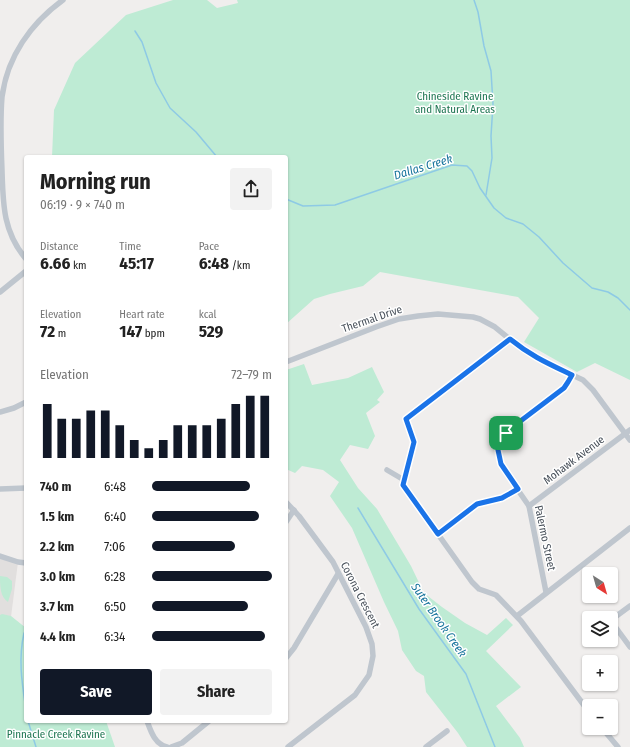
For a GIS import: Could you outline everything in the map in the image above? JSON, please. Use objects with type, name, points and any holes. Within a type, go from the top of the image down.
[{"type":"street","points":[[24,256],[9,230],[3,208],[0,122],[2,98],[8,72],[21,44],[36,23],[63,0]]},
{"type":"street","points":[[0,292],[24,273]]},
{"type":"street","name":"Thermal Drive","points":[[288,361],[391,321],[418,316],[448,314],[473,317],[490,324],[538,359],[581,379],[588,384],[628,432],[630,440]]},
{"type":"street","points":[[510,339],[406,419],[414,442],[404,480],[404,488],[474,585],[482,590],[496,595],[517,616],[582,703]]},
{"type":"street","name":"Palermo Street","points":[[546,592],[529,506],[503,467],[499,453],[500,440],[510,429],[564,388],[572,375]]},
{"type":"street","points":[[0,412],[24,403]]},
{"type":"street","name":"Mohawk Avenue","points":[[529,506],[628,432]]},
{"type":"street","points":[[387,470],[404,480]]},
{"type":"street","points":[[0,489],[24,488]]},
{"type":"street","points":[[438,534],[477,504],[502,498],[518,489]]},
{"type":"street","name":"Corona Crescent","points":[[288,504],[328,554],[369,634],[373,650],[372,667],[365,682],[351,699],[288,747]]},
{"type":"street","points":[[288,519],[294,510]]},
{"type":"street","points":[[517,616],[630,528]]},
{"type":"street","points":[[0,556],[24,563]]},
{"type":"street","points":[[288,656],[338,574]]},
{"type":"street","points":[[618,615],[630,606]]},
{"type":"street","points":[[618,631],[630,647]]},
{"type":"street","points":[[148,723],[156,740],[161,745],[168,747]]},
{"type":"street","points":[[171,747],[182,743],[207,723]]},
{"type":"street","points":[[426,747],[448,731]]},
{"type":"street","points":[[608,735],[618,747]]},
{"type":"shaded area","points":[[0,556],[18,562],[11,617],[0,616]]},
{"type":"green space","name":"Chineside Ravine and Natural Areas","points":[[173,0],[207,0],[217,8],[238,3],[237,0],[630,0],[630,380],[595,363],[577,372],[524,342],[539,318],[518,297],[380,272],[363,286],[314,299],[288,322],[288,155],[52,155],[54,110],[75,63],[126,15]]},
{"type":"green space","points":[[304,364],[312,385],[348,378],[372,367],[384,392],[377,400],[380,402],[366,413],[375,436],[368,449],[350,445],[340,460],[358,488],[377,509],[411,566],[424,593],[465,623],[487,635],[506,618],[513,625],[486,651],[521,687],[496,706],[520,738],[524,747],[467,747],[426,692],[424,676],[416,671],[402,650],[398,631],[352,528],[330,496],[339,482],[323,470],[302,466],[295,473],[288,470],[288,369]]},
{"type":"green space","points":[[0,576],[7,577],[12,581],[12,589],[8,602],[2,594],[0,587]]},
{"type":"green space","name":"Pinnacle Creek Ravine","points":[[0,615],[11,616],[24,626],[24,723],[107,723],[115,747],[0,747]]},
{"type":"waterway","points":[[474,0],[491,71],[493,104],[491,136],[492,158],[486,195]]},
{"type":"waterway","name":"Dallas Creek","points":[[135,31],[142,42],[156,83],[170,108],[196,132],[215,155]]},
{"type":"waterway","name":"Dallas Creek","points":[[288,200],[303,206],[335,205],[452,165],[467,166],[472,171],[480,188],[494,208],[506,218],[523,224],[539,237],[563,263],[592,288],[608,292],[618,298],[630,310]]},
{"type":"waterway","name":"Suter Brook Creek","points":[[358,508],[419,609],[466,674],[495,747]]},
{"type":"waterway","points":[[24,633],[21,653],[24,696]]},
{"type":"waterway","points":[[29,723],[36,747]]},
{"type":"route","points":[[510,339],[538,359],[572,375],[564,388],[506,433],[500,440],[498,450],[504,470],[518,489],[497,500],[477,504],[438,534],[405,490],[403,485],[414,442],[413,435],[406,419],[510,339]]}]
